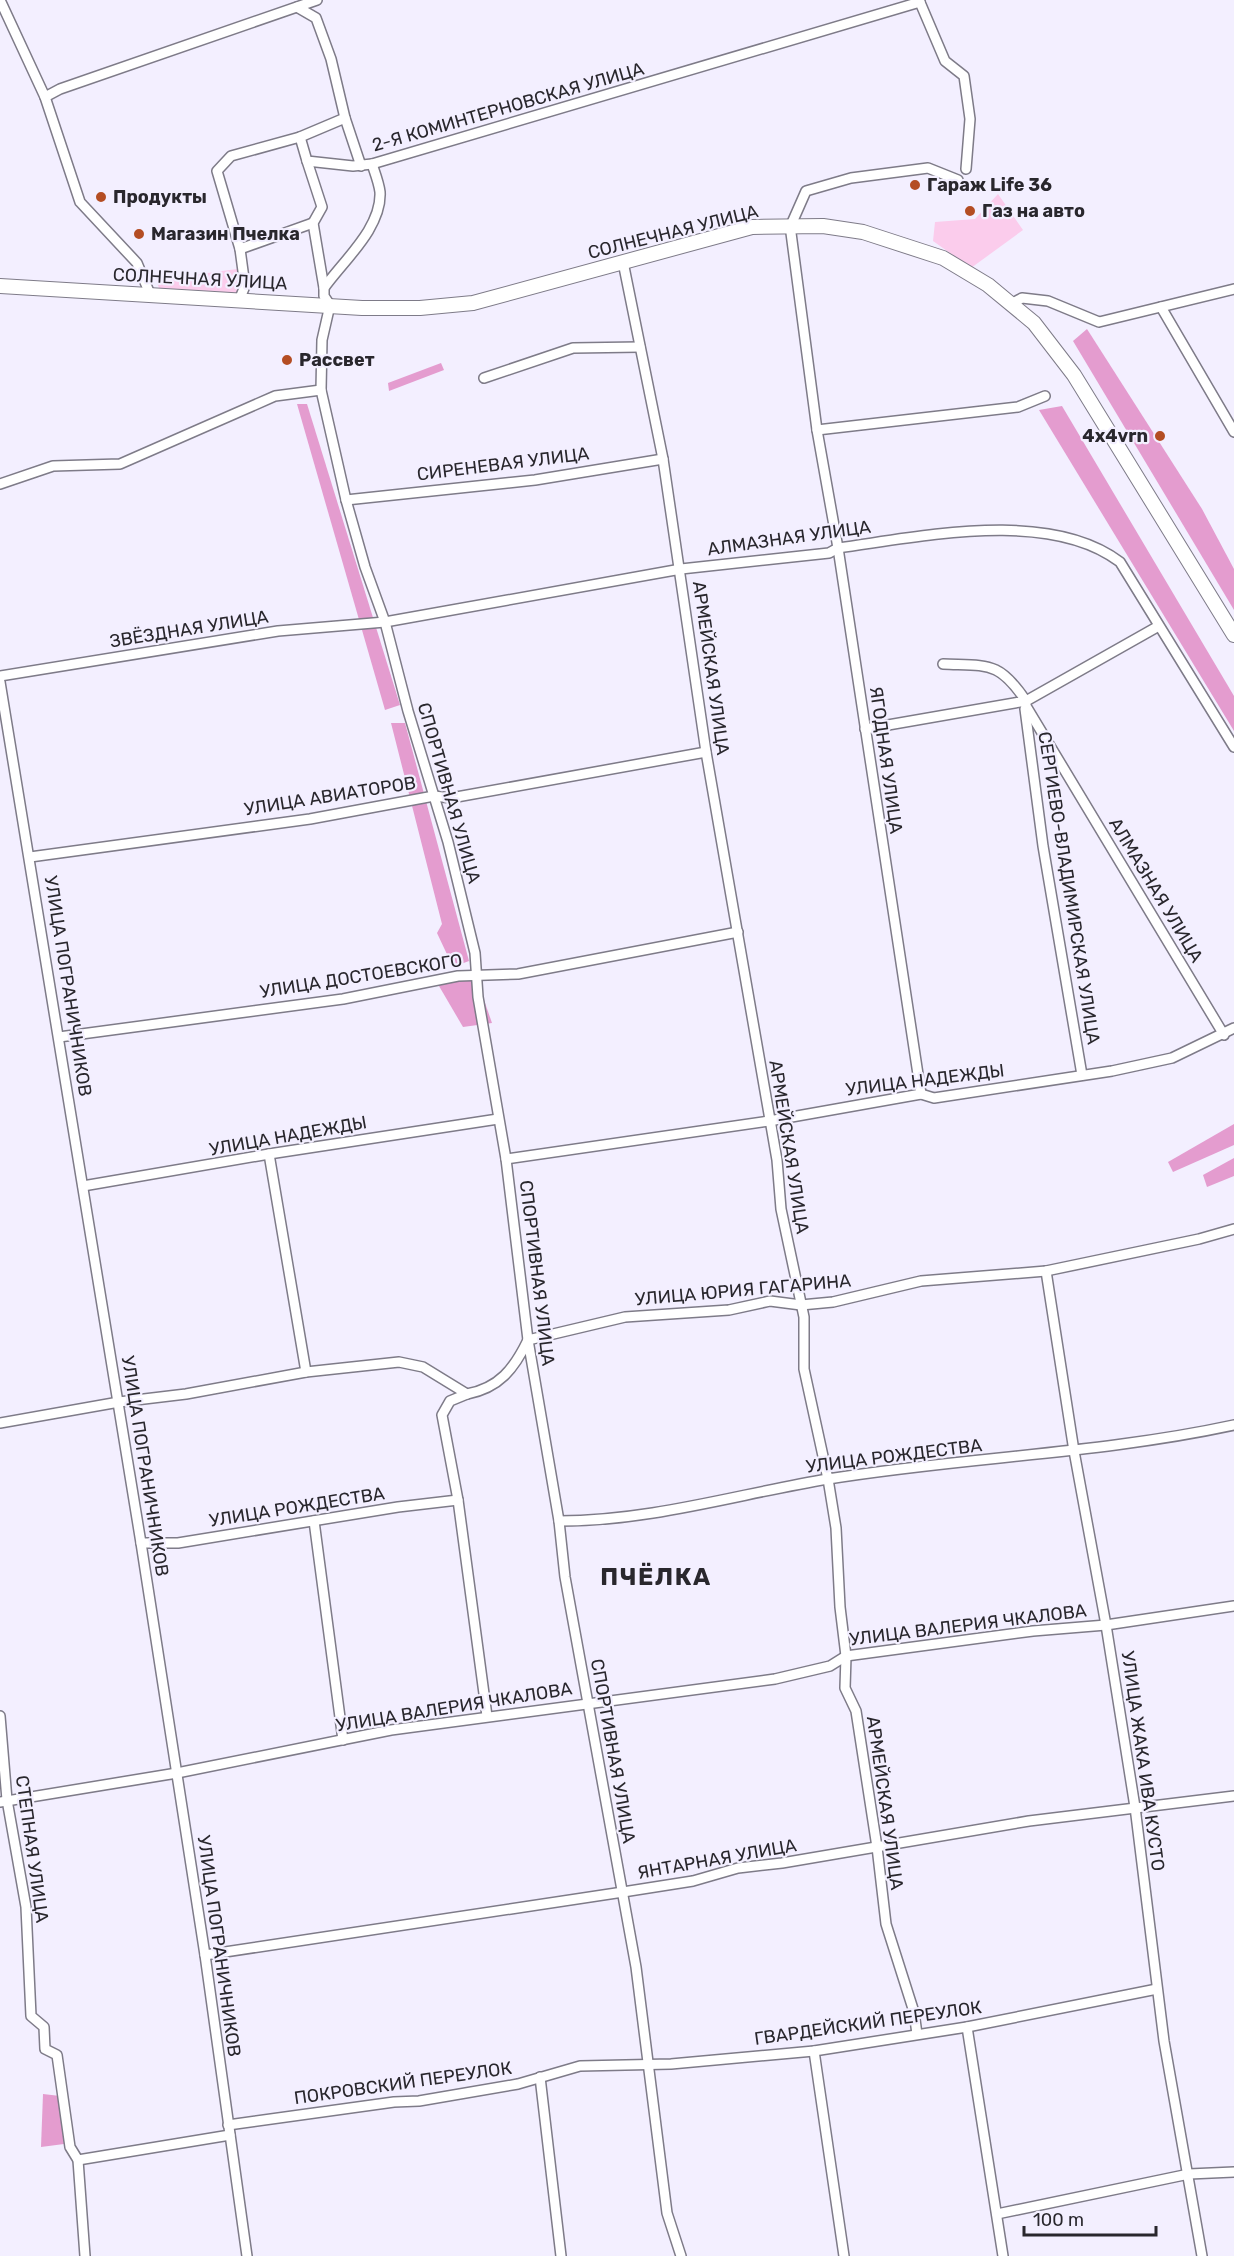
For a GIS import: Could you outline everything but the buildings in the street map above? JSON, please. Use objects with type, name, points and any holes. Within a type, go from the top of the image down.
[{"type":"street","points":[[0,0],[45,97],[80,202],[137,263],[150,294]]},
{"type":"street","points":[[45,97],[60,89],[317,0]]},
{"type":"street","points":[[920,1],[945,61],[964,76],[970,119],[966,169]]},
{"type":"street","name":"2-Я КОМИНТЕРНОВСКАЯ УЛИЦА","points":[[307,161],[372,165],[920,1]]},
{"type":"street","points":[[297,7],[316,18],[331,59],[345,118],[362,166]]},
{"type":"street","points":[[240,298],[245,281],[240,249],[217,171],[231,156],[300,137],[345,118]]},
{"type":"street","points":[[300,137],[322,207],[313,223],[324,296],[330,305]]},
{"type":"street","points":[[324,288],[360,242],[378,212],[380,191],[372,165]]},
{"type":"street","points":[[791,225],[806,191],[851,178],[928,168],[958,180]]},
{"type":"street","points":[[240,249],[313,223]]},
{"type":"street","name":"ЯГОДНАЯ УЛИЦА","points":[[791,225],[817,430],[838,548],[921,1094]]},
{"type":"street","name":"СОЛНЕЧНАЯ УЛИЦА","points":[[0,286],[240,298],[394,309],[472,303],[752,227],[823,226],[863,232],[908,245],[959,267],[1013,303],[1034,323],[1074,375],[1234,635]]},
{"type":"street","name":"АРМЕЙСКАЯ УЛИЦА","points":[[623,262],[663,459],[681,569],[705,752],[777,1160],[781,1209],[804,1317],[804,1369],[828,1479],[836,1528],[846,1656],[845,1688],[856,1711],[877,1847],[886,1924],[909,1993],[917,2034]]},
{"type":"street","points":[[1013,303],[1022,298],[1048,302],[1099,322],[1234,289]]},
{"type":"street","name":"СПОРТИВНАЯ УЛИЦА","points":[[330,305],[322,340],[321,390],[346,500],[365,567],[385,622],[448,842],[475,953],[478,997],[506,1159],[528,1340],[559,1521],[565,1577],[636,1967],[667,2213],[681,2256]]},
{"type":"street","points":[[1161,307],[1234,432]]},
{"type":"street","points":[[484,378],[573,348],[640,347]]},
{"type":"street","points":[[0,484],[53,466],[120,464],[275,396],[321,390]]},
{"type":"street","points":[[817,430],[1018,407],[1046,396]]},
{"type":"street","name":"СИРЕНЕВАЯ УЛИЦА","points":[[346,500],[536,480],[663,459]]},
{"type":"street","name":"АЛМАЗНАЯ УЛИЦА","points":[[385,622],[681,569],[829,553],[838,548],[935,533],[1046,532],[1080,541],[1109,553],[1120,562],[1157,627],[1234,747]]},
{"type":"street","name":"ЗВЁЗДНАЯ УЛИЦА","points":[[0,676],[278,631],[385,622]]},
{"type":"street","points":[[865,729],[1026,704],[1157,627]]},
{"type":"street","name":"АЛМАЗНАЯ УЛИЦА","points":[[943,664],[998,669],[1010,678],[1224,1035]]},
{"type":"street","name":"УЛИЦА ПОГРАНИЧНИКОВ","points":[[0,682],[119,1402],[205,1955],[247,2256]]},
{"type":"street","name":"СЕРГИЕВО-ВЛАДИМИРСКАЯ УЛИЦА","points":[[1026,704],[1043,846],[1082,1075]]},
{"type":"street","name":"УЛИЦА АВИАТОРОВ","points":[[30,857],[310,819],[434,796],[451,798],[705,752]]},
{"type":"street","name":"УЛИЦА ДОСТОЕВСКОГО","points":[[59,1037],[343,999],[458,976],[518,974],[738,932]]},
{"type":"street","name":"УЛИЦА НАДЕЖДЫ","points":[[506,1159],[769,1121],[921,1094],[934,1098],[1112,1071],[1172,1058],[1234,1029]]},
{"type":"street","name":"УЛИЦА НАДЕЖДЫ","points":[[83,1186],[269,1154],[498,1119]]},
{"type":"street","points":[[269,1154],[306,1372]]},
{"type":"street","name":"УЛИЦА ЮРИЯ ГАГАРИНА","points":[[528,1340],[624,1317],[729,1310],[770,1301],[801,1305],[832,1302],[921,1281],[1046,1271],[1199,1239],[1234,1229]]},
{"type":"street","name":"УЛИЦА ЖАКА ИВА КУСТО","points":[[1046,1271],[1074,1451],[1106,1625],[1135,1807],[1164,2041],[1202,2256]]},
{"type":"street","points":[[487,1716],[458,1500],[442,1415],[450,1401],[466,1394],[483,1391],[504,1378],[528,1340]]},
{"type":"street","points":[[0,1423],[119,1402],[186,1394],[306,1372],[399,1362],[423,1367],[466,1394]]},
{"type":"street","name":"УЛИЦА РОЖДЕСТВА","points":[[559,1521],[603,1521],[659,1513],[828,1479],[1144,1443],[1234,1425]]},
{"type":"street","name":"УЛИЦА РОЖДЕСТВА","points":[[141,1543],[178,1543],[458,1500]]},
{"type":"street","points":[[314,1521],[343,1740]]},
{"type":"street","name":"УЛИЦА ВАЛЕРИЯ ЧКАЛОВА","points":[[4,1801],[177,1773],[343,1740],[487,1716],[775,1680],[830,1666],[846,1656],[1033,1631],[1106,1625],[1234,1606]]},
{"type":"street","name":"СТЕПНАЯ УЛИЦА","points":[[0,1716],[4,1801],[26,1907],[31,2016],[44,2027],[45,2049],[57,2055],[70,2147],[78,2160],[85,2256]]},
{"type":"street","name":"ЯНТАРНАЯ УЛИЦА","points":[[205,1955],[693,1881],[738,1868],[783,1863],[1029,1821],[1234,1796]]},
{"type":"street","name":"ГВАРДЕЙСКИЙ ПЕРЕУЛОК","points":[[580,2066],[648,2064],[814,2051],[967,2027],[1157,1989]]},
{"type":"street","points":[[967,2027],[1003,2256]]},
{"type":"street","points":[[814,2051],[843,2256]]},
{"type":"street","name":"ПОКРОВСКИЙ ПЕРЕУЛОК","points":[[78,2160],[229,2130],[394,2102],[419,2102],[540,2077],[580,2066]]},
{"type":"street","points":[[540,2077],[561,2256]]},
{"type":"street","points":[[997,2214],[1189,2174],[1234,2172]]},
{"type":"shaded area","points":[[998,194],[1023,230],[971,268],[933,241],[935,222],[975,219]]},
{"type":"shaded area","points":[[237,269],[240,279],[237,293],[159,288],[156,280]]},
{"type":"shaded area","points":[[1087,329],[1202,509],[1234,569],[1234,610],[1073,341]]},
{"type":"shaded area","points":[[441,363],[444,370],[389,391],[388,383]]},
{"type":"shaded area","points":[[297,404],[307,404],[400,705],[385,710]]},
{"type":"shaded area","points":[[1062,406],[1234,696],[1234,731],[1039,410]]},
{"type":"shaded area","points":[[391,723],[405,723],[469,961],[453,967],[437,933],[442,924]]},
{"type":"shaded area","points":[[444,977],[477,980],[492,1023],[463,1027],[439,986]]},
{"type":"shaded area","points":[[1234,1124],[1234,1145],[1173,1172],[1168,1162]]},
{"type":"shaded area","points":[[1234,1158],[1234,1176],[1207,1187],[1203,1175]]},
{"type":"shaded area","points":[[43,2094],[60,2096],[64,2144],[41,2147]]},
{"type":"place","name":"Гараж Life 36","points":[[915,185]]},
{"type":"place","name":"Продукты","points":[[101,197]]},
{"type":"place","name":"Газ на авто","points":[[970,211]]},
{"type":"place","name":"Магазин Пчелка","points":[[139,234]]},
{"type":"place","name":"Рассвет","points":[[287,360]]},
{"type":"place","name":"4x4vrn","points":[[1160,436]]},
{"type":"district","name":"ПЧЁЛКА","points":[[656,1577]]}]
